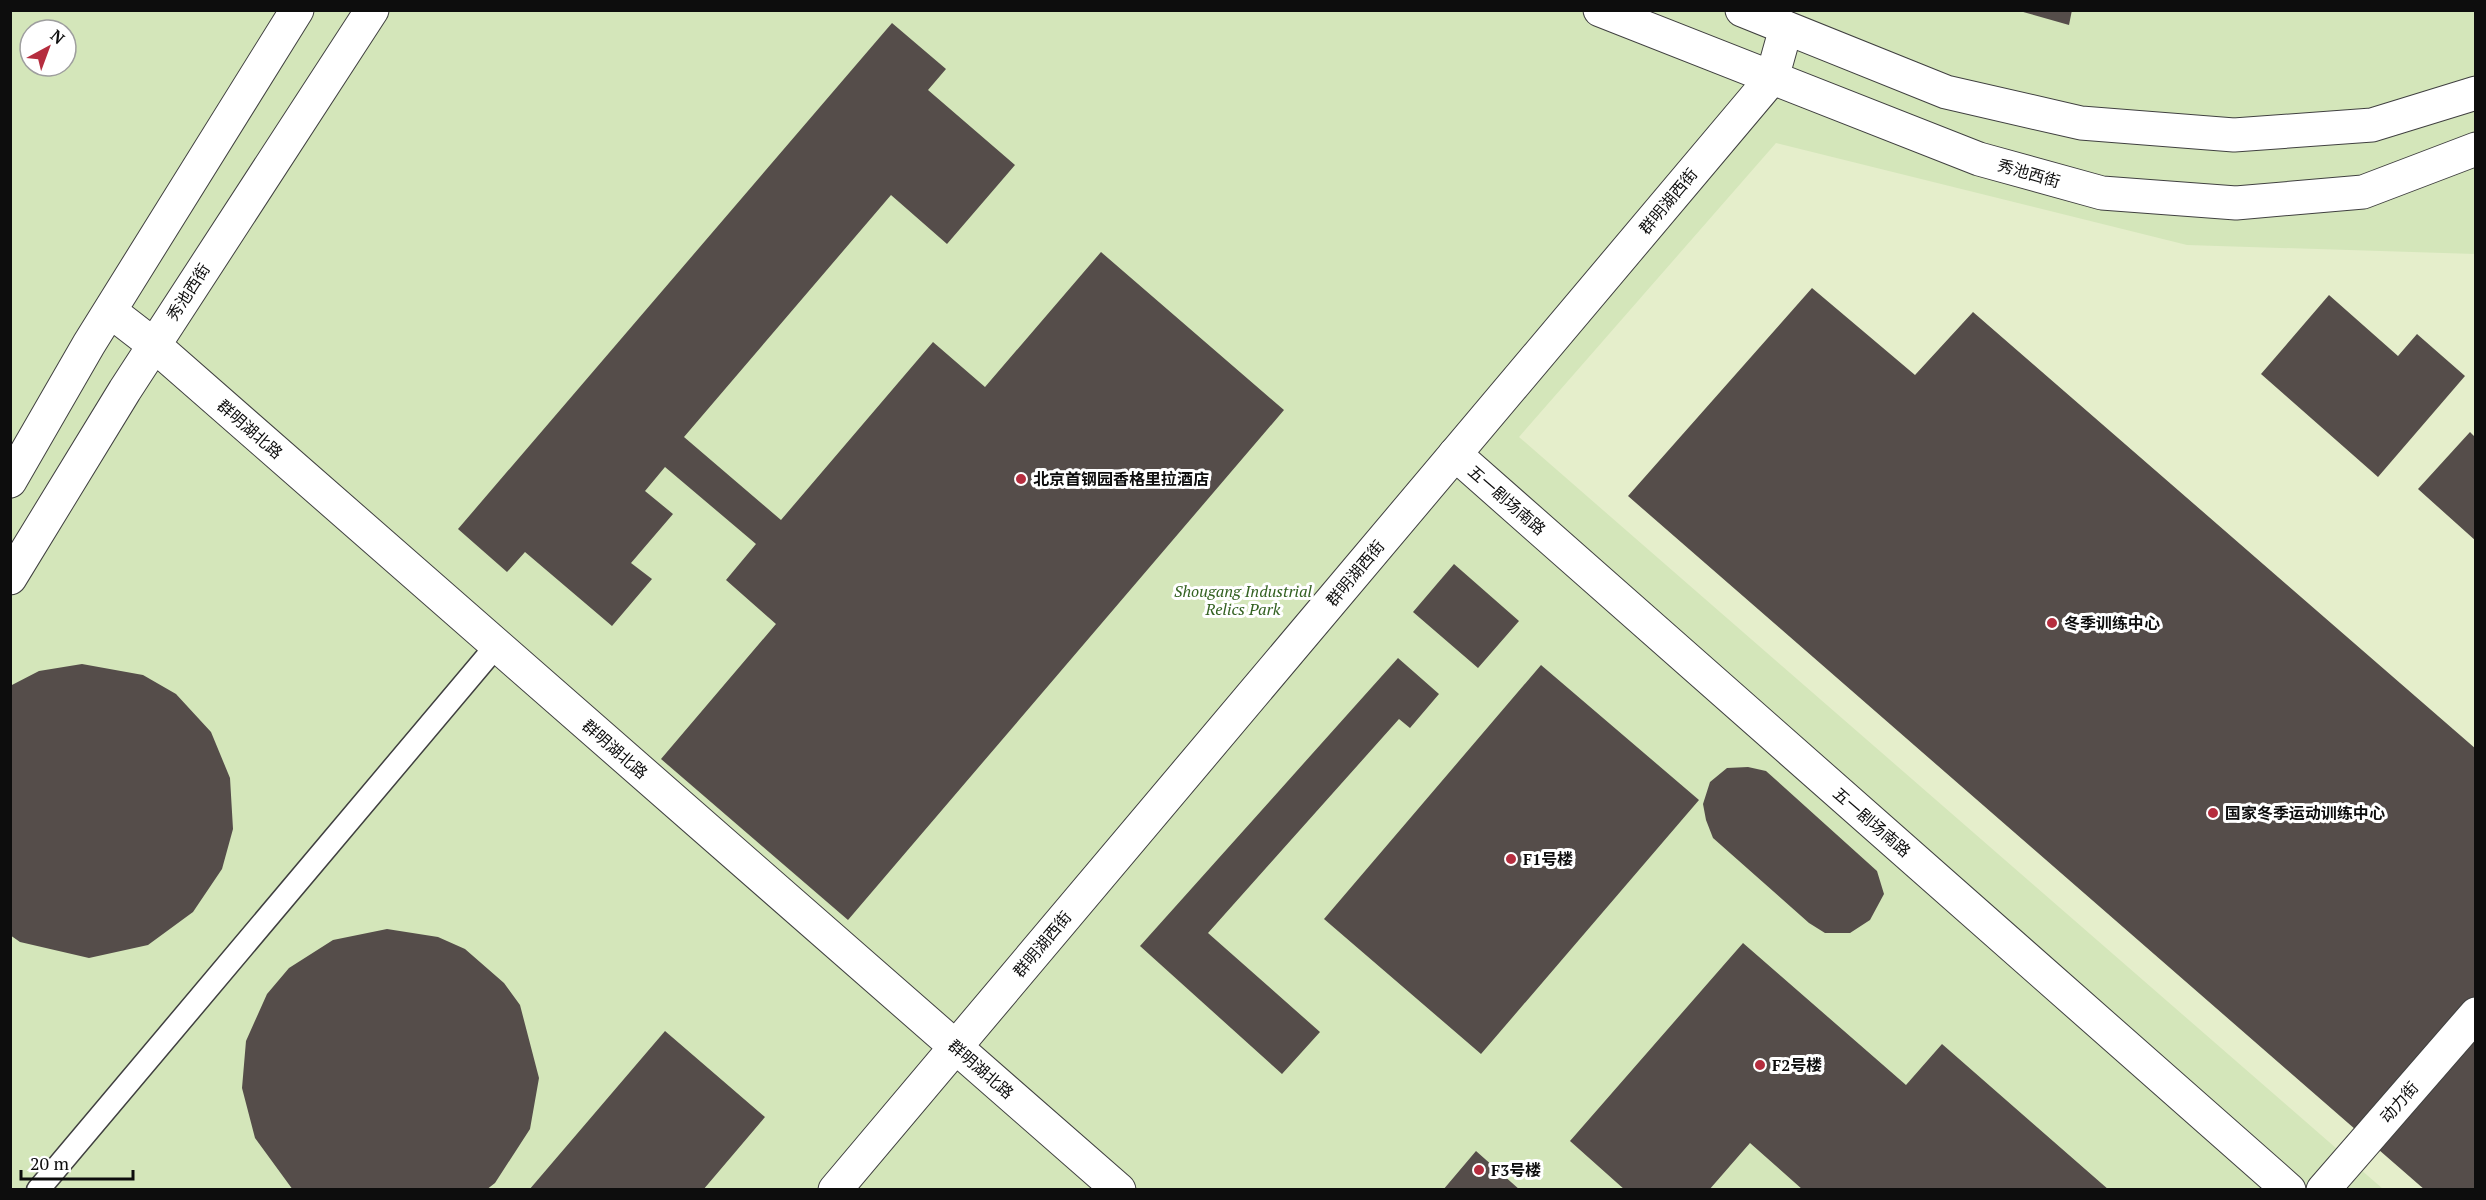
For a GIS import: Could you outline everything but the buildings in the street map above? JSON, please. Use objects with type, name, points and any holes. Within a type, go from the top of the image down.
[{"type":"street","points":[[10,481],[110,311],[297,10]]},
{"type":"street","name":"秀池西街","points":[[10,578],[154,345],[372,10]]},
{"type":"street","name":"秀池西街","points":[[1600,10],[1979,159],[2102,194],[2236,203],[2363,192],[2475,149]]},
{"type":"street","points":[[1742,10],[1946,92],[2081,123],[2234,135],[2360,126],[2372,125],[2475,93]]},
{"type":"street","name":"群明湖西街","points":[[835,1190],[1772,78],[1786,28]]},
{"type":"street","name":"群明湖北路","points":[[110,311],[154,345],[1119,1190]]},
{"type":"street","name":"五一剧场南路","points":[[1455,454],[2289,1190]]},
{"type":"street","name":"动力街","points":[[2323,1190],[2475,1014]]},
{"type":"lane","points":[[38,1190],[497,645]]},
{"type":"green space","name":"Shougang Industrial Relics Park","points":[[11,11],[2475,11],[2475,1189],[11,1189]]},
{"type":"green space","name":"国家冬季运动训练中心","points":[[1776,143],[2187,245],[2475,254],[2475,1189],[2383,1189],[1519,437]]},
{"type":"place","name":"北京首钢园香格里拉酒店","points":[[1021,479]]},
{"type":"place","name":"冬季训练中心","points":[[2052,623]]},
{"type":"place","name":"国家冬季运动训练中心","points":[[2213,813]]},
{"type":"place","name":"F1号楼","points":[[1511,859]]},
{"type":"place","name":"F2号楼","points":[[1760,1065]]},
{"type":"place","name":"F3号楼","points":[[1479,1170]]}]
